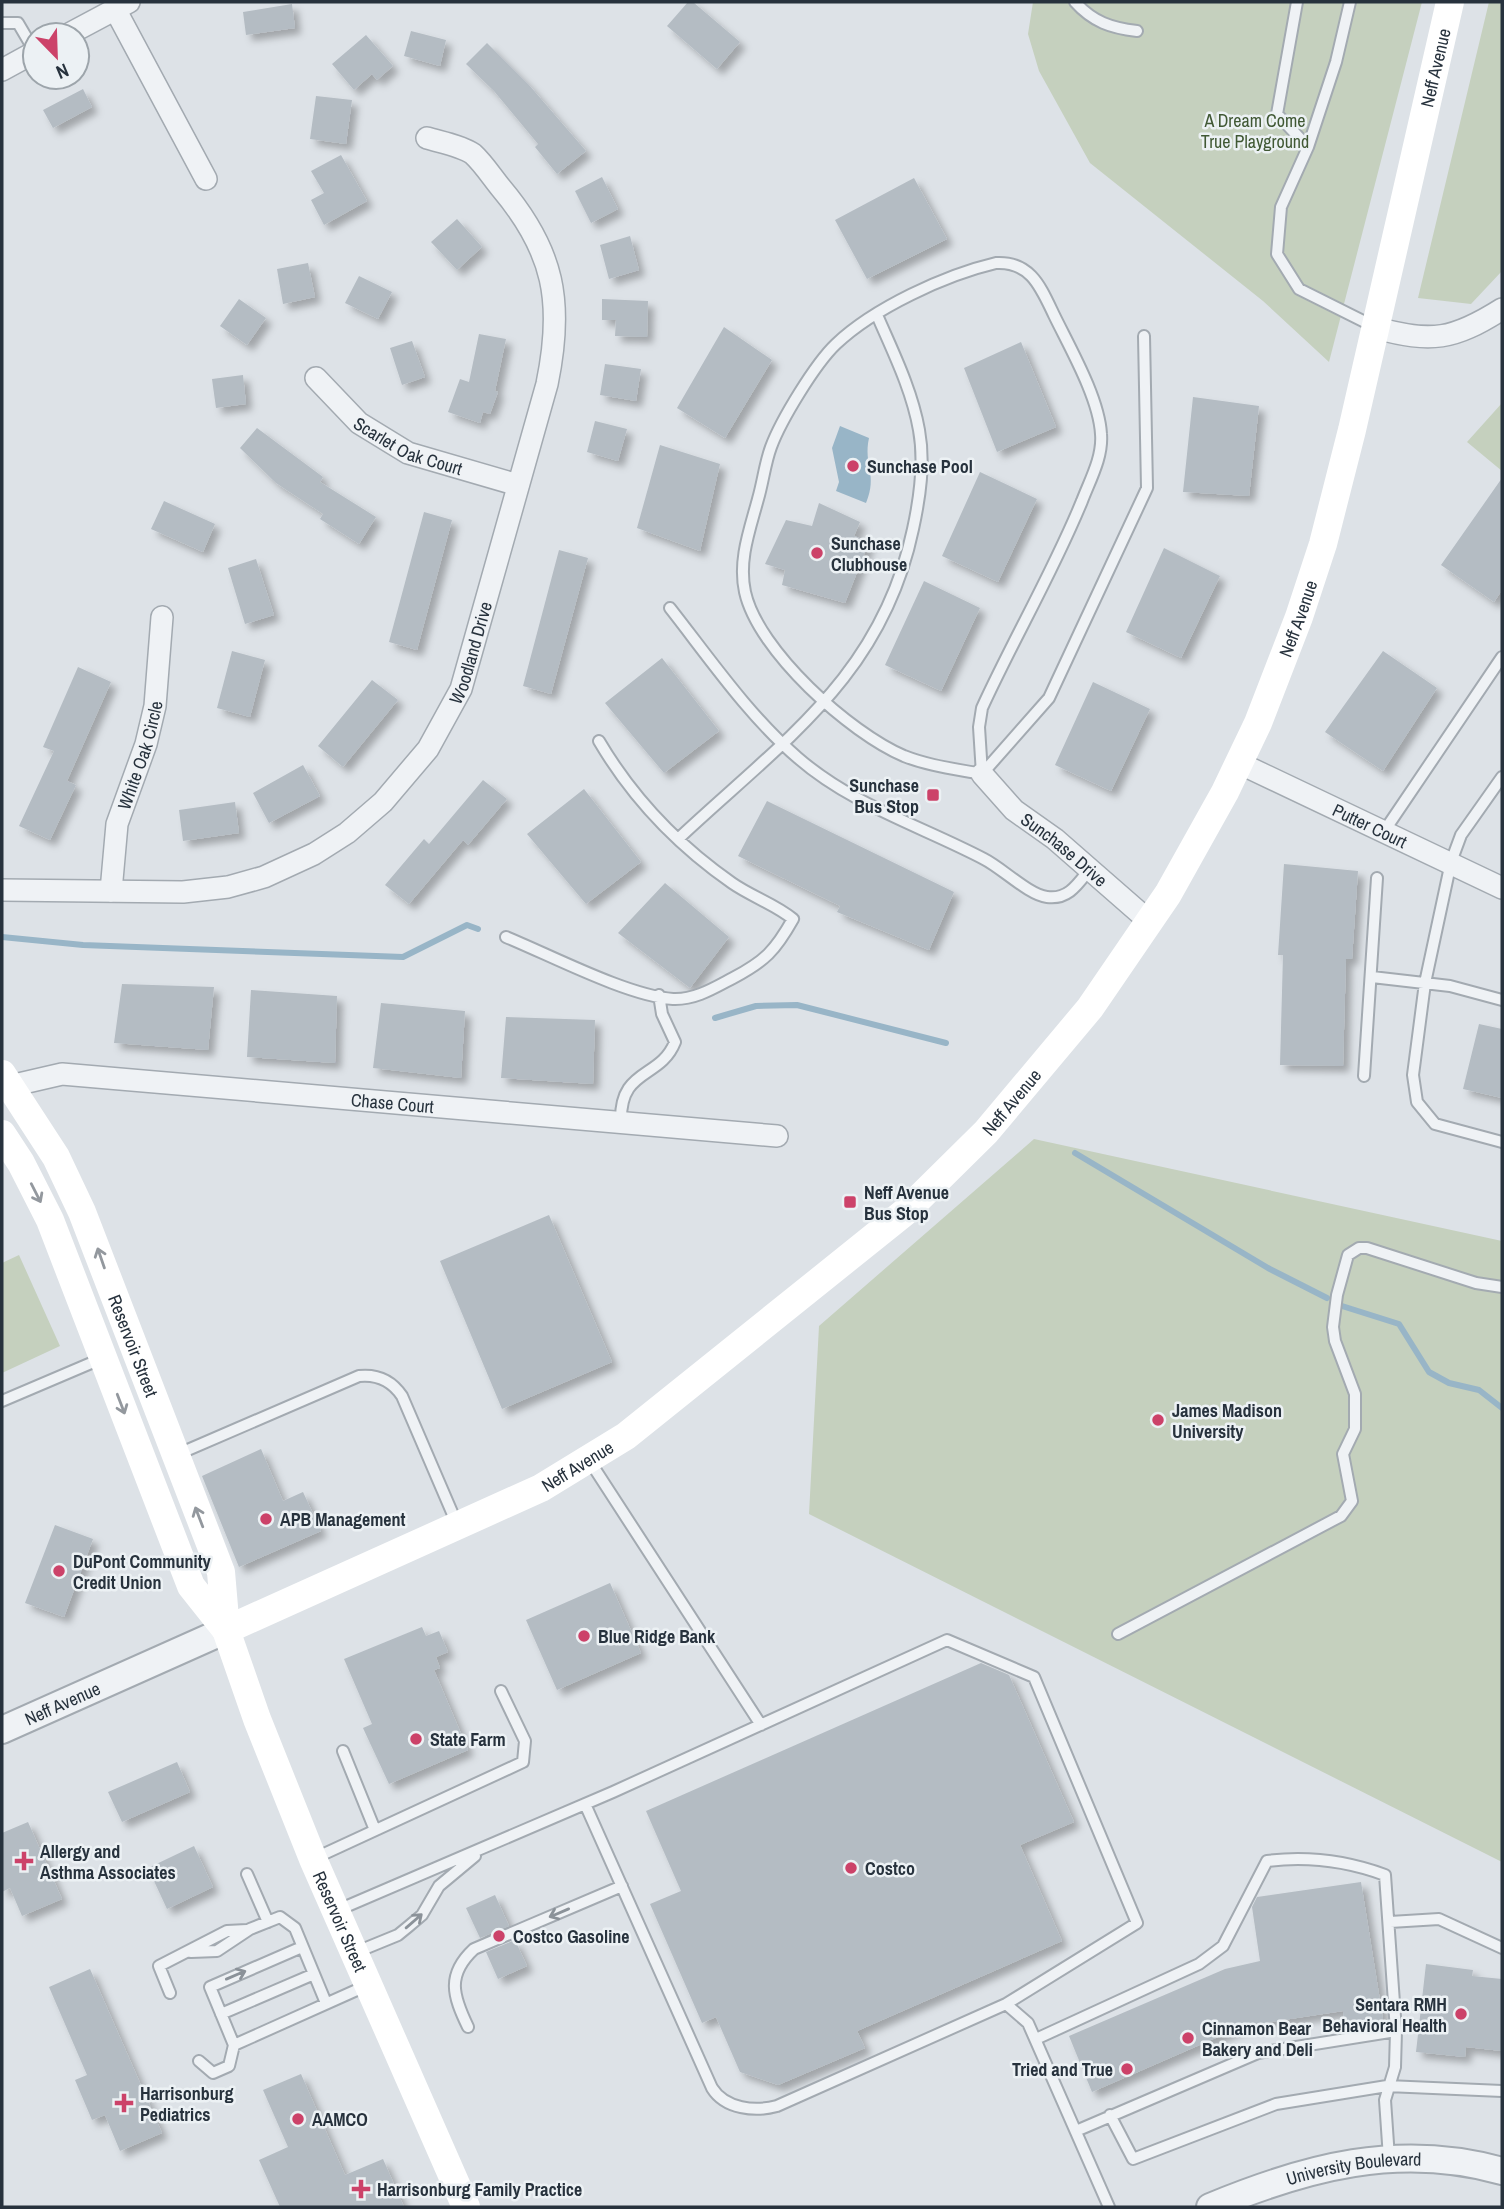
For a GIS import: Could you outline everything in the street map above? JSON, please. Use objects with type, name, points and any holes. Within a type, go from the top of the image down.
[{"type":"main road","name":"Neff Avenue","points":[[226,1630],[541,1488],[589,1460],[644,1422],[834,1271],[928,1190],[1040,1072],[1090,1008],[1150,922],[1188,859],[1239,763],[1276,679],[1310,586],[1334,503],[1376,328],[1450,2]]},
{"type":"main road","name":"Reservoir Street","points":[[6,1080],[56,1157],[82,1212],[221,1572],[226,1630],[257,1719],[313,1859],[466,2207]]},
{"type":"main road","name":"Reservoir Street","points":[[2,1134],[21,1163],[50,1220],[191,1586],[226,1630]]},
{"type":"street","points":[[91,22],[122,5],[206,179]]},
{"type":"street","points":[[2,70],[21,60]]},
{"type":"street","name":"Woodland Drive","points":[[2,890],[205,890],[264,877],[334,842],[383,802],[428,749],[461,689],[552,361],[555,310],[546,260],[529,224],[472,153],[427,138]]},
{"type":"street","points":[[1376,328],[1418,339],[1467,331],[1502,309]]},
{"type":"street","name":"Scarlet Oak Court","points":[[316,377],[359,423],[408,453],[518,485]]},
{"type":"street","name":"White Oak Circle","points":[[111,891],[117,824],[146,744],[155,706],[162,617]]},
{"type":"street","name":"Putter Court","points":[[1239,763],[1385,830],[1502,888]]},
{"type":"street","name":"Sunchase Drive","points":[[982,774],[1014,810],[1055,839],[1150,922]]},
{"type":"street","name":"Chase Court","points":[[6,1080],[62,1074],[777,1136]]},
{"type":"street","name":"Neff Avenue","points":[[2,1730],[226,1630]]},
{"type":"street","name":"University Boulevard","points":[[1210,2207],[1262,2185],[1316,2168],[1390,2158],[1467,2161],[1502,2171]]},
{"type":"lane","points":[[1075,2],[1088,17],[1112,28],[1137,31]]},
{"type":"lane","points":[[1297,2],[1277,114],[1308,147]]},
{"type":"lane","points":[[1350,2],[1336,62],[1308,147],[1280,207],[1277,254],[1299,289],[1376,328]]},
{"type":"lane","points":[[2,23],[18,23],[21,28]]},
{"type":"lane","points":[[996,263],[1018,266],[1038,282],[1081,372],[1100,425],[1098,459],[1071,528],[982,708],[979,727],[982,774],[904,756],[864,733],[825,703],[796,673],[757,621],[745,591],[743,562],[771,446],[822,359],[844,337],[916,293],[996,263]]},
{"type":"lane","points":[[678,839],[825,703],[861,656],[887,609],[908,553],[920,490],[922,449],[915,411],[877,315]]},
{"type":"lane","points":[[982,774],[1049,698],[1147,488],[1144,336]]},
{"type":"lane","points":[[670,608],[783,744],[821,776],[858,799],[984,859],[1040,895],[1064,895],[1074,889],[1089,870]]},
{"type":"lane","points":[[1385,830],[1502,657]]},
{"type":"lane","points":[[506,937],[637,991],[684,998],[712,991],[771,955],[793,919],[733,883],[678,839],[643,802],[599,741]]},
{"type":"lane","points":[[1502,777],[1461,835],[1451,862],[1425,984],[1413,1075],[1417,1102],[1435,1124],[1502,1142]]},
{"type":"lane","points":[[1364,1076],[1377,878]]},
{"type":"lane","points":[[1372,977],[1450,986],[1502,1000]]},
{"type":"lane","points":[[621,1123],[624,1095],[642,1074],[671,1052],[675,1042],[662,1014],[659,995]]},
{"type":"lane","points":[[1118,1634],[1341,1516],[1350,1507],[1352,1501],[1343,1454],[1355,1429],[1356,1408],[1351,1380],[1338,1351],[1333,1326],[1344,1261],[1351,1252],[1367,1248],[1476,1283],[1502,1287]]},
{"type":"lane","points":[[2,1401],[103,1358]]},
{"type":"lane","points":[[176,1455],[359,1376],[380,1377],[394,1386],[402,1396],[458,1527]]},
{"type":"lane","points":[[589,1460],[761,1725]]},
{"type":"lane","points":[[336,1911],[585,1804],[947,1640],[1034,1677],[1137,1923],[1006,2004],[776,2106],[761,2109],[738,2106],[719,2096],[712,2088],[585,1804]]},
{"type":"lane","points":[[313,1859],[523,1762],[525,1741],[501,1691]]},
{"type":"lane","points":[[343,1751],[375,1830]]},
{"type":"lane","points":[[354,1953],[398,1935],[422,1916],[439,1886],[491,1845]]},
{"type":"lane","points":[[1035,2039],[1199,1964],[1223,1946],[1267,1861],[1296,1857],[1360,1866],[1385,1875],[1390,1922],[1396,2031],[1395,2067],[1387,2086],[1386,2125],[1390,2158]]},
{"type":"lane","points":[[247,1874],[268,1922]]},
{"type":"lane","points":[[468,2027],[458,2006],[454,1986],[460,1961],[474,1949],[622,1886]]},
{"type":"lane","points":[[170,1993],[159,1966],[191,1952],[227,1931],[250,1929],[280,1917],[295,1928],[326,2003]]},
{"type":"lane","points":[[1390,1922],[1439,1919],[1502,1948]]},
{"type":"lane","points":[[198,2061],[212,2073],[229,2066],[234,2045],[210,1987],[302,1947]]},
{"type":"lane","points":[[221,2014],[314,1974]]},
{"type":"lane","points":[[234,2045],[368,1985]]},
{"type":"lane","points":[[1006,2004],[1022,2015],[1035,2039],[1109,2207]]},
{"type":"lane","points":[[1076,2131],[1258,2053],[1396,2031]]},
{"type":"lane","points":[[1110,2115],[1133,2159],[1276,2104],[1387,2086],[1502,2091]]},
{"type":"green space","name":"A Dream Come True Playground","points":[[1033,2],[1422,2],[1329,362],[1263,301],[1090,163],[1039,71],[1028,34]]},
{"type":"green space","points":[[1489,2],[1502,2],[1502,271],[1471,304],[1418,298]]},
{"type":"green space","points":[[1502,403],[1502,471],[1467,442]]},
{"type":"green space","name":"James Madison University","points":[[1034,1139],[1502,1241],[1502,1862],[809,1514],[819,1326]]},
{"type":"green space","points":[[19,1255],[60,1346],[2,1373],[2,1263]]},
{"type":"water","name":"Sunchase Pool","points":[[840,426],[869,438],[871,484],[866,503],[836,491],[839,482],[832,448]]},
{"type":"building","points":[[688,2],[693,2],[740,42],[717,69],[667,26]]},
{"type":"building","points":[[292,4],[295,28],[246,35],[243,12]]},
{"type":"building","points":[[411,31],[446,40],[440,66],[404,56]]},
{"type":"building","points":[[366,35],[393,66],[377,80],[372,74],[354,90],[332,64]]},
{"type":"building","points":[[487,43],[529,85],[586,151],[557,174],[535,147],[538,144],[494,91],[466,64]]},
{"type":"building","points":[[79,91],[84,91],[92,107],[53,128],[43,110]]},
{"type":"building","points":[[316,96],[352,100],[346,144],[310,139]]},
{"type":"building","points":[[341,155],[367,201],[324,225],[311,200],[324,193],[311,171]]},
{"type":"building","points":[[602,177],[618,209],[591,223],[575,191]]},
{"type":"building","points":[[914,178],[947,239],[867,279],[835,220]]},
{"type":"building","points":[[457,219],[482,247],[457,270],[431,242]]},
{"type":"building","points":[[630,236],[639,270],[609,279],[600,245]]},
{"type":"building","points":[[308,263],[315,297],[283,304],[277,269]]},
{"type":"building","points":[[359,276],[392,292],[378,319],[345,303]]},
{"type":"building","points":[[239,299],[266,318],[247,345],[220,326]]},
{"type":"building","points":[[602,299],[648,301],[647,337],[615,336],[616,320],[602,320]]},
{"type":"building","points":[[724,327],[772,360],[725,438],[677,408]]},
{"type":"building","points":[[479,334],[506,339],[495,391],[498,392],[490,414],[483,412],[480,423],[448,412],[460,379],[469,382]]},
{"type":"building","points":[[412,341],[425,377],[402,385],[390,348]]},
{"type":"building","points":[[1021,342],[1056,427],[997,452],[964,368]]},
{"type":"building","points":[[605,364],[641,369],[636,401],[600,395]]},
{"type":"building","points":[[243,375],[246,404],[216,408],[212,379]]},
{"type":"building","points":[[1193,397],[1259,406],[1249,496],[1183,492]]},
{"type":"building","points":[[595,421],[627,429],[618,461],[587,452]]},
{"type":"building","points":[[257,428],[323,477],[320,482],[376,517],[359,544],[320,519],[323,514],[276,483],[240,448]]},
{"type":"building","points":[[660,445],[720,464],[700,551],[637,528]]},
{"type":"building","points":[[980,472],[1037,499],[998,582],[942,556]]},
{"type":"building","points":[[1502,478],[1502,590],[1494,602],[1441,565]]},
{"type":"building","points":[[164,501],[215,524],[203,552],[151,529]]},
{"type":"building","name":"Sunchase Clubhouse","points":[[819,503],[860,522],[854,536],[869,542],[845,603],[782,585],[785,570],[765,564],[786,520],[812,526]]},
{"type":"building","points":[[424,512],[452,520],[417,650],[389,642]]},
{"type":"building","points":[[1164,548],[1220,576],[1181,658],[1126,632]]},
{"type":"building","points":[[559,550],[588,558],[551,694],[523,686]]},
{"type":"building","points":[[256,559],[274,615],[245,624],[228,568]]},
{"type":"building","points":[[924,581],[980,608],[941,691],[885,665]]},
{"type":"building","points":[[232,651],[265,660],[250,717],[217,708]]},
{"type":"building","points":[[1383,651],[1437,688],[1383,771],[1325,732]]},
{"type":"building","points":[[662,658],[719,731],[664,773],[605,703]]},
{"type":"building","points":[[78,667],[111,682],[67,781],[76,785],[50,840],[19,826],[54,751],[43,747]]},
{"type":"building","points":[[372,680],[398,700],[343,767],[318,746]]},
{"type":"building","points":[[1093,682],[1150,709],[1111,791],[1055,765]]},
{"type":"building","points":[[303,765],[320,796],[269,823],[253,793]]},
{"type":"building","points":[[483,780],[507,799],[468,845],[463,840],[409,904],[385,885],[424,839],[429,844]]},
{"type":"building","points":[[584,789],[641,862],[586,904],[527,834]]},
{"type":"building","points":[[767,801],[954,892],[929,950],[837,912],[840,906],[738,856]]},
{"type":"building","points":[[235,802],[239,833],[183,841],[179,810]]},
{"type":"building","points":[[1284,864],[1358,871],[1352,959],[1346,959],[1343,1066],[1280,1065],[1283,955],[1278,955]]},
{"type":"building","points":[[665,883],[729,937],[690,988],[618,933]]},
{"type":"building","points":[[122,984],[214,987],[208,1050],[114,1043]]},
{"type":"building","points":[[251,990],[337,996],[335,1063],[247,1057]]},
{"type":"building","points":[[381,1003],[465,1011],[461,1078],[373,1068]]},
{"type":"building","points":[[506,1017],[595,1020],[593,1084],[501,1078]]},
{"type":"building","points":[[1479,1024],[1502,1029],[1502,1098],[1463,1089]]},
{"type":"building","points":[[549,1215],[612,1362],[502,1409],[440,1261]]},
{"type":"building","name":"APB Management","points":[[261,1449],[283,1501],[303,1492],[321,1531],[239,1567],[202,1476]]},
{"type":"building","name":"DuPont Community Credit Union","points":[[55,1525],[93,1539],[64,1617],[25,1603]]},
{"type":"building","name":"Blue Ridge Bank","points":[[610,1583],[641,1653],[557,1690],[526,1620]]},
{"type":"building","points":[[422,1627],[426,1636],[439,1631],[448,1652],[436,1657],[440,1668],[434,1670],[468,1750],[389,1784],[363,1728],[372,1724],[344,1659]]},
{"type":"building","name":"Costco","points":[[981,1663],[1009,1675],[1074,1822],[1020,1845],[1062,1941],[857,2031],[865,2048],[778,2085],[740,2072],[716,2017],[702,2023],[650,1904],[681,1891],[646,1811]]},
{"type":"building","points":[[177,1762],[190,1792],[122,1822],[108,1792]]},
{"type":"building","name":"Allergy and Asthma Associates","points":[[28,1822],[62,1899],[22,1916],[10,1888],[2,1892],[2,1833]]},
{"type":"building","points":[[194,1846],[213,1887],[167,1909],[148,1868]]},
{"type":"building","points":[[1361,1882],[1383,2019],[1345,2025],[1343,2011],[1243,2026],[1092,2092],[1069,2036],[1225,1969],[1260,1961],[1252,1907],[1257,1897]]},
{"type":"building","points":[[495,1895],[509,1926],[480,1938],[466,1908]]},
{"type":"building","points":[[515,1940],[527,1966],[498,1979],[486,1952]]},
{"type":"building","name":"Sentara RMH Behavioral Health","points":[[1426,1964],[1473,1970],[1472,1976],[1502,1979],[1502,2051],[1466,2047],[1465,2057],[1416,2052]]},
{"type":"building","points":[[90,1969],[162,2133],[120,2151],[105,2115],[92,2120],[75,2080],[87,2075],[49,1987]]},
{"type":"building","points":[[301,2074],[345,2175],[383,2159],[404,2207],[280,2207],[259,2160],[288,2147],[263,2090]]},
{"type":"waterway","points":[[2,937],[83,945],[403,957],[467,925],[478,929]]},
{"type":"waterway","points":[[715,1018],[756,1006],[797,1005],[946,1043]]},
{"type":"waterway","points":[[1075,1153],[1268,1268],[1327,1298]]},
{"type":"waterway","points":[[1342,1306],[1399,1324],[1429,1372],[1449,1383],[1479,1390],[1502,1408]]},
{"type":"place","name":"Sunchase Pool","points":[[853,466]]},
{"type":"place","name":"Sunchase Clubhouse","points":[[817,553]]},
{"type":"place","name":"Sunchase Bus Stop","points":[[933,795]]},
{"type":"place","name":"Neff Avenue Bus Stop","points":[[850,1202]]},
{"type":"place","name":"James Madison University","points":[[1158,1420]]},
{"type":"place","name":"APB Management","points":[[266,1519]]},
{"type":"place","name":"DuPont Community Credit Union","points":[[59,1571]]},
{"type":"place","name":"Blue Ridge Bank","points":[[584,1636]]},
{"type":"place","name":"State Farm","points":[[416,1739]]},
{"type":"place","name":"Allergy and Asthma Associates","points":[[24,1861]]},
{"type":"place","name":"Costco","points":[[851,1868]]},
{"type":"place","name":"Costco Gasoline","points":[[499,1936]]},
{"type":"place","name":"Sentara RMH Behavioral Health","points":[[1461,2014]]},
{"type":"place","name":"Cinnamon Bear Bakery and Deli","points":[[1188,2038]]},
{"type":"place","name":"Tried and True","points":[[1127,2069]]},
{"type":"place","name":"Harrisonburg Pediatrics","points":[[124,2103]]},
{"type":"place","name":"AAMCO","points":[[298,2119]]},
{"type":"place","name":"Harrisonburg Family Practice","points":[[361,2189]]}]
